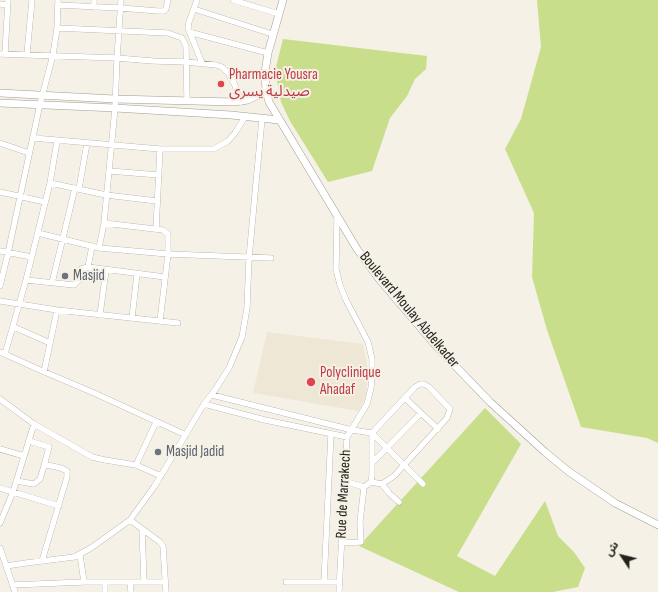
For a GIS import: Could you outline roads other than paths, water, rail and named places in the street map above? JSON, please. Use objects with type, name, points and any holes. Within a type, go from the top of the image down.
[{"type":"street","points":[[28,54],[32,0]]},
{"type":"street","points":[[94,0],[94,7]]},
{"type":"street","points":[[100,248],[104,222],[115,108],[118,32],[121,0]]},
{"type":"street","points":[[0,286],[40,104],[53,55],[57,28],[58,3],[94,7],[164,11],[168,0]]},
{"type":"street","points":[[197,0],[189,22],[189,32],[202,63]]},
{"type":"street","points":[[233,0],[279,14]]},
{"type":"street","name":"Boulevard Moulay Abdelkader","points":[[283,0],[272,34],[265,72],[266,91],[269,102],[357,249],[379,279],[437,347],[490,402],[540,448],[568,471],[615,503],[658,525]]},
{"type":"street","points":[[0,4],[8,2],[2,54],[53,55],[186,62],[202,63],[222,67],[234,83],[241,102]]},
{"type":"street","points":[[194,9],[272,34]]},
{"type":"street","points":[[0,27],[6,28]]},
{"type":"street","points":[[57,28],[118,32],[168,33],[178,36],[184,40],[187,100]]},
{"type":"street","points":[[189,32],[268,53]]},
{"type":"street","points":[[0,93],[43,94],[115,99],[241,102],[266,91]]},
{"type":"street","points":[[0,103],[115,108],[279,120]]},
{"type":"street","points":[[33,138],[160,149],[214,149],[228,141],[245,117]]},
{"type":"street","points":[[6,566],[80,555],[130,520],[161,476],[204,404],[212,395],[229,368],[242,337],[247,308],[249,258],[262,119]]},
{"type":"street","points":[[57,141],[46,202],[32,257],[14,327],[3,353],[44,372],[94,392],[186,435]]},
{"type":"street","points":[[0,143],[29,153]]},
{"type":"street","points":[[52,283],[77,188],[87,143]]},
{"type":"street","points":[[156,229],[160,149]]},
{"type":"street","points":[[109,172],[159,175]]},
{"type":"street","points":[[50,183],[106,195],[157,201]]},
{"type":"street","points":[[0,192],[46,202]]},
{"type":"street","name":"Rue de Marrakech","points":[[337,216],[336,269],[340,285],[368,342],[372,359],[371,388],[366,404],[347,437],[339,592]]},
{"type":"street","points":[[104,222],[167,231],[168,254],[160,321]]},
{"type":"street","points":[[38,233],[100,248],[168,254],[271,258]]},
{"type":"street","points":[[88,267],[92,246]]},
{"type":"street","points":[[0,251],[32,257]]},
{"type":"street","points":[[26,280],[74,285],[78,280],[81,269],[88,267],[165,277]]},
{"type":"street","points":[[100,315],[106,270]]},
{"type":"street","points":[[132,318],[137,274]]},
{"type":"street","points":[[0,301],[57,310],[178,323]]},
{"type":"street","points":[[44,372],[57,310]]},
{"type":"street","points":[[14,327],[50,343]]},
{"type":"street","points":[[371,482],[373,462],[372,433],[415,387],[420,384],[424,384],[429,387],[450,409],[447,418],[394,476],[382,484]]},
{"type":"street","points":[[212,395],[352,430],[372,433],[424,484]]},
{"type":"street","points":[[405,398],[438,429]]},
{"type":"street","points":[[0,399],[34,424],[92,457],[136,465],[161,476]]},
{"type":"street","points":[[204,404],[265,420],[347,437]]},
{"type":"street","points":[[373,462],[421,413]]},
{"type":"street","points":[[136,465],[156,422]]},
{"type":"street","points":[[0,523],[13,492],[34,424]]},
{"type":"street","points":[[324,582],[330,434]]},
{"type":"street","points":[[16,481],[29,484],[38,482],[44,466],[49,447],[29,441]]},
{"type":"street","points":[[0,449],[24,456]]},
{"type":"street","points":[[42,561],[67,477],[67,472],[65,469],[52,465],[44,466]]},
{"type":"street","points":[[344,481],[364,487]]},
{"type":"street","points":[[341,543],[361,542],[360,522],[364,487],[371,482],[382,484],[399,502]]},
{"type":"street","points":[[0,488],[59,506]]},
{"type":"street","points":[[130,520],[160,542],[163,546],[166,592]]},
{"type":"street","points":[[142,529],[144,582]]},
{"type":"street","points":[[0,548],[15,592]]},
{"type":"street","points":[[80,555],[84,582]]},
{"type":"street","points":[[12,585],[84,582],[166,582]]},
{"type":"street","points":[[105,582],[105,592]]},
{"type":"street","points":[[130,582],[131,592]]},
{"type":"street","points":[[286,582],[339,582]]},
{"type":"place","name":"Pharmacie Yousra صيدلية يسرى","points":[[221,84]]},
{"type":"place","name":"Masjid","points":[[65,276]]},
{"type":"place","name":"Polyclinique Ahadaf","points":[[311,382]]},
{"type":"place","name":"Masjid Jadid","points":[[158,452]]}]
